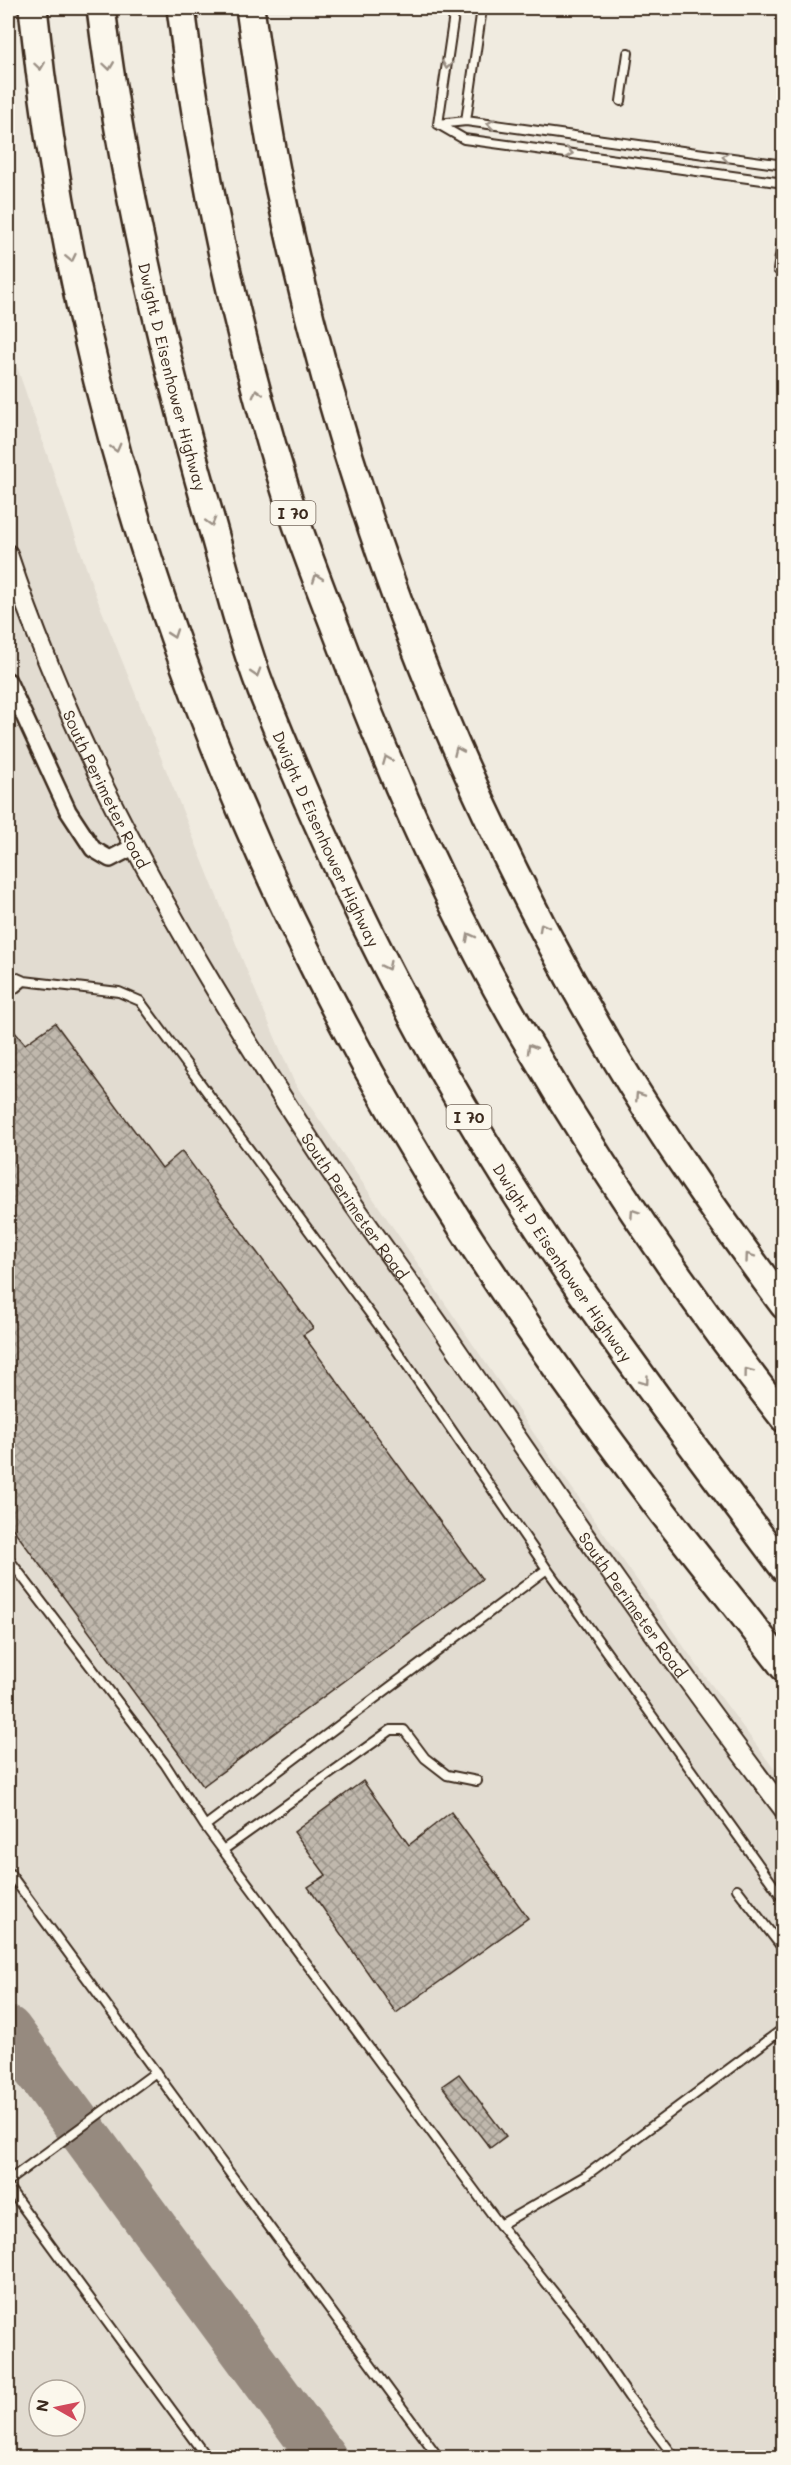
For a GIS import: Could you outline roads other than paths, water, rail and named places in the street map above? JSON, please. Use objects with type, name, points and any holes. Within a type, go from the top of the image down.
[{"type":"highway","points":[[33,8],[51,143],[69,245],[112,435],[155,582],[178,650],[246,823],[347,1033],[394,1117],[470,1239],[528,1326],[614,1446],[783,1667]]},
{"type":"highway","name":"Dwight D Eisenhower Highway","points":[[101,8],[112,93],[128,185],[166,360],[261,688],[320,825],[406,1006],[503,1173],[565,1270],[783,1568]]},
{"type":"highway","name":"I 70","points":[[181,8],[211,196],[249,362],[288,498],[358,688],[394,777],[470,937],[524,1036],[567,1108],[647,1233],[783,1418]]},
{"type":"highway","points":[[250,8],[280,189],[309,316],[357,484],[414,648],[498,842],[566,971],[648,1110],[728,1229],[783,1305]]},
{"type":"street","name":"South Perimeter Road","points":[[8,554],[61,696],[102,783],[212,987],[320,1155],[594,1549],[783,1810]]},
{"type":"street","points":[[8,681],[68,811],[93,849],[110,859],[135,846]]},
{"type":"lane","points":[[438,124],[455,8]]},
{"type":"lane","points":[[466,121],[482,8]]},
{"type":"lane","points":[[621,101],[628,53]]},
{"type":"lane","points":[[438,124],[466,121],[783,165]]},
{"type":"lane","points":[[438,124],[464,139],[783,183]]},
{"type":"lane","points":[[778,270],[783,228]]},
{"type":"lane","points":[[8,974],[24,981],[119,992],[140,1001],[389,1340],[547,1569],[783,1900]]},
{"type":"lane","points":[[8,993],[24,981]]},
{"type":"lane","points":[[8,1557],[98,1683],[165,1764],[205,1826],[500,2225],[576,2320],[629,2397],[675,2457]]},
{"type":"lane","points":[[205,1826],[547,1569]]},
{"type":"lane","points":[[223,1850],[391,1730],[404,1730],[426,1758],[447,1775],[477,1781]]},
{"type":"lane","points":[[8,1871],[439,2457]]},
{"type":"lane","points":[[737,1889],[783,1950]]},
{"type":"lane","points":[[500,2225],[585,2176],[783,2028]]},
{"type":"lane","points":[[8,2181],[156,2072]]},
{"type":"lane","points":[[8,2187],[207,2457]]}]
